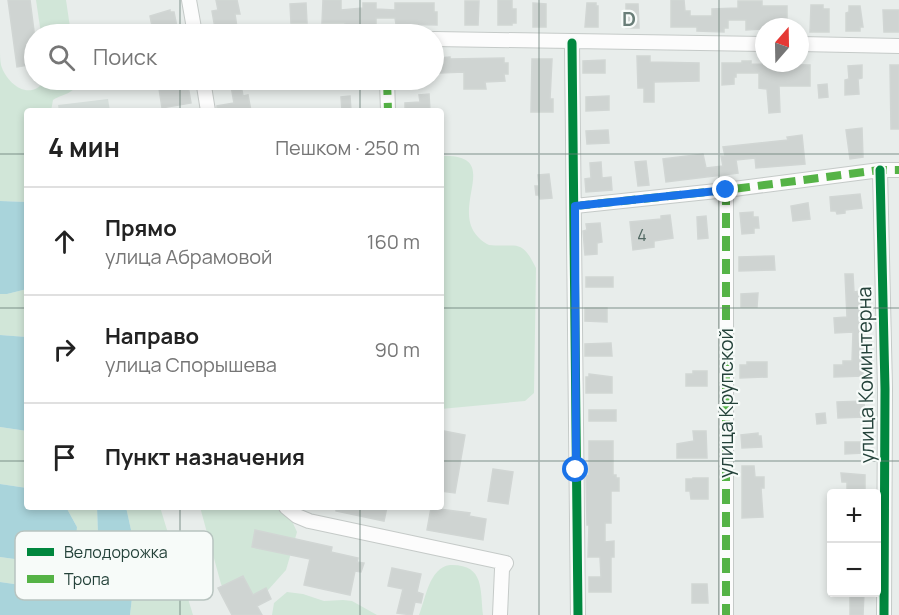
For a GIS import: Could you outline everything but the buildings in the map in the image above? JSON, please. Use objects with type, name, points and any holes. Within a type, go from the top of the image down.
[{"type":"street","points":[[189,0],[193,24]]},
{"type":"street","points":[[444,39],[755,44]]},
{"type":"street","points":[[573,43],[578,615]]},
{"type":"street","points":[[809,44],[899,46]]},
{"type":"street","points":[[205,90],[208,108]]},
{"type":"street","points":[[387,90],[388,108]]},
{"type":"street","points":[[575,206],[726,190],[880,170],[899,170]]},
{"type":"street","name":"улица Коминтерна","points":[[880,170],[885,389],[884,615]]},
{"type":"street","name":"улица Крупской","points":[[726,190],[726,615]]},
{"type":"street","points":[[290,510],[309,521],[506,562],[502,569],[500,615]]},
{"type":"shaded area","points":[[108,99],[110,108],[58,108],[58,105]]},
{"type":"green space","points":[[36,0],[66,0],[70,24],[40,24]]},
{"type":"green space","points":[[0,49],[4,72],[8,79],[20,88],[24,90],[72,90],[53,100],[52,108],[24,108],[24,202],[0,201]]},
{"type":"green space","points":[[444,156],[461,158],[471,165],[473,175],[469,219],[475,233],[489,245],[512,245],[522,248],[536,268],[534,393],[525,401],[444,409]]},
{"type":"green space","points":[[24,290],[24,337],[0,335],[0,294]]},
{"type":"green space","points":[[0,427],[24,431],[24,488],[0,484]]},
{"type":"green space","points":[[68,510],[97,510],[98,531],[75,531],[77,527]]},
{"type":"green space","points":[[127,510],[161,510],[167,531],[131,531]]},
{"type":"green space","points":[[201,510],[280,510],[292,521],[297,532],[286,570],[260,599],[224,589],[213,555],[213,531],[207,531]]},
{"type":"green space","points":[[0,557],[15,559],[15,584],[0,582]]},
{"type":"green space","points":[[450,565],[470,569],[475,574],[480,588],[483,615],[419,615],[433,578],[443,567]]},
{"type":"green space","points":[[287,592],[303,594],[324,601],[352,601],[377,615],[272,615],[274,603]]},
{"type":"green space","points":[[132,600],[188,600],[193,615],[130,615]]},
{"type":"water","points":[[0,201],[24,202],[24,290],[0,294]]},
{"type":"water","points":[[0,335],[24,337],[24,431],[0,427]]},
{"type":"water","points":[[0,484],[24,488],[24,510],[68,510],[77,527],[77,531],[15,531],[15,559],[0,557]]},
{"type":"water","points":[[97,510],[127,510],[131,531],[98,531]]},
{"type":"water","points":[[0,582],[15,584],[15,600],[132,600],[130,615],[0,615]]},
{"type":"marked path","points":[[387,90],[388,108]]},
{"type":"marked path","points":[[575,206],[726,190],[880,170],[899,170]]},
{"type":"marked path","points":[[726,190],[726,615]]},
{"type":"cycle path","points":[[572,43],[578,615]]},
{"type":"cycle path","points":[[880,170],[885,389],[884,615]]},
{"type":"route","points":[[576,470],[575,206],[726,190]]}]
